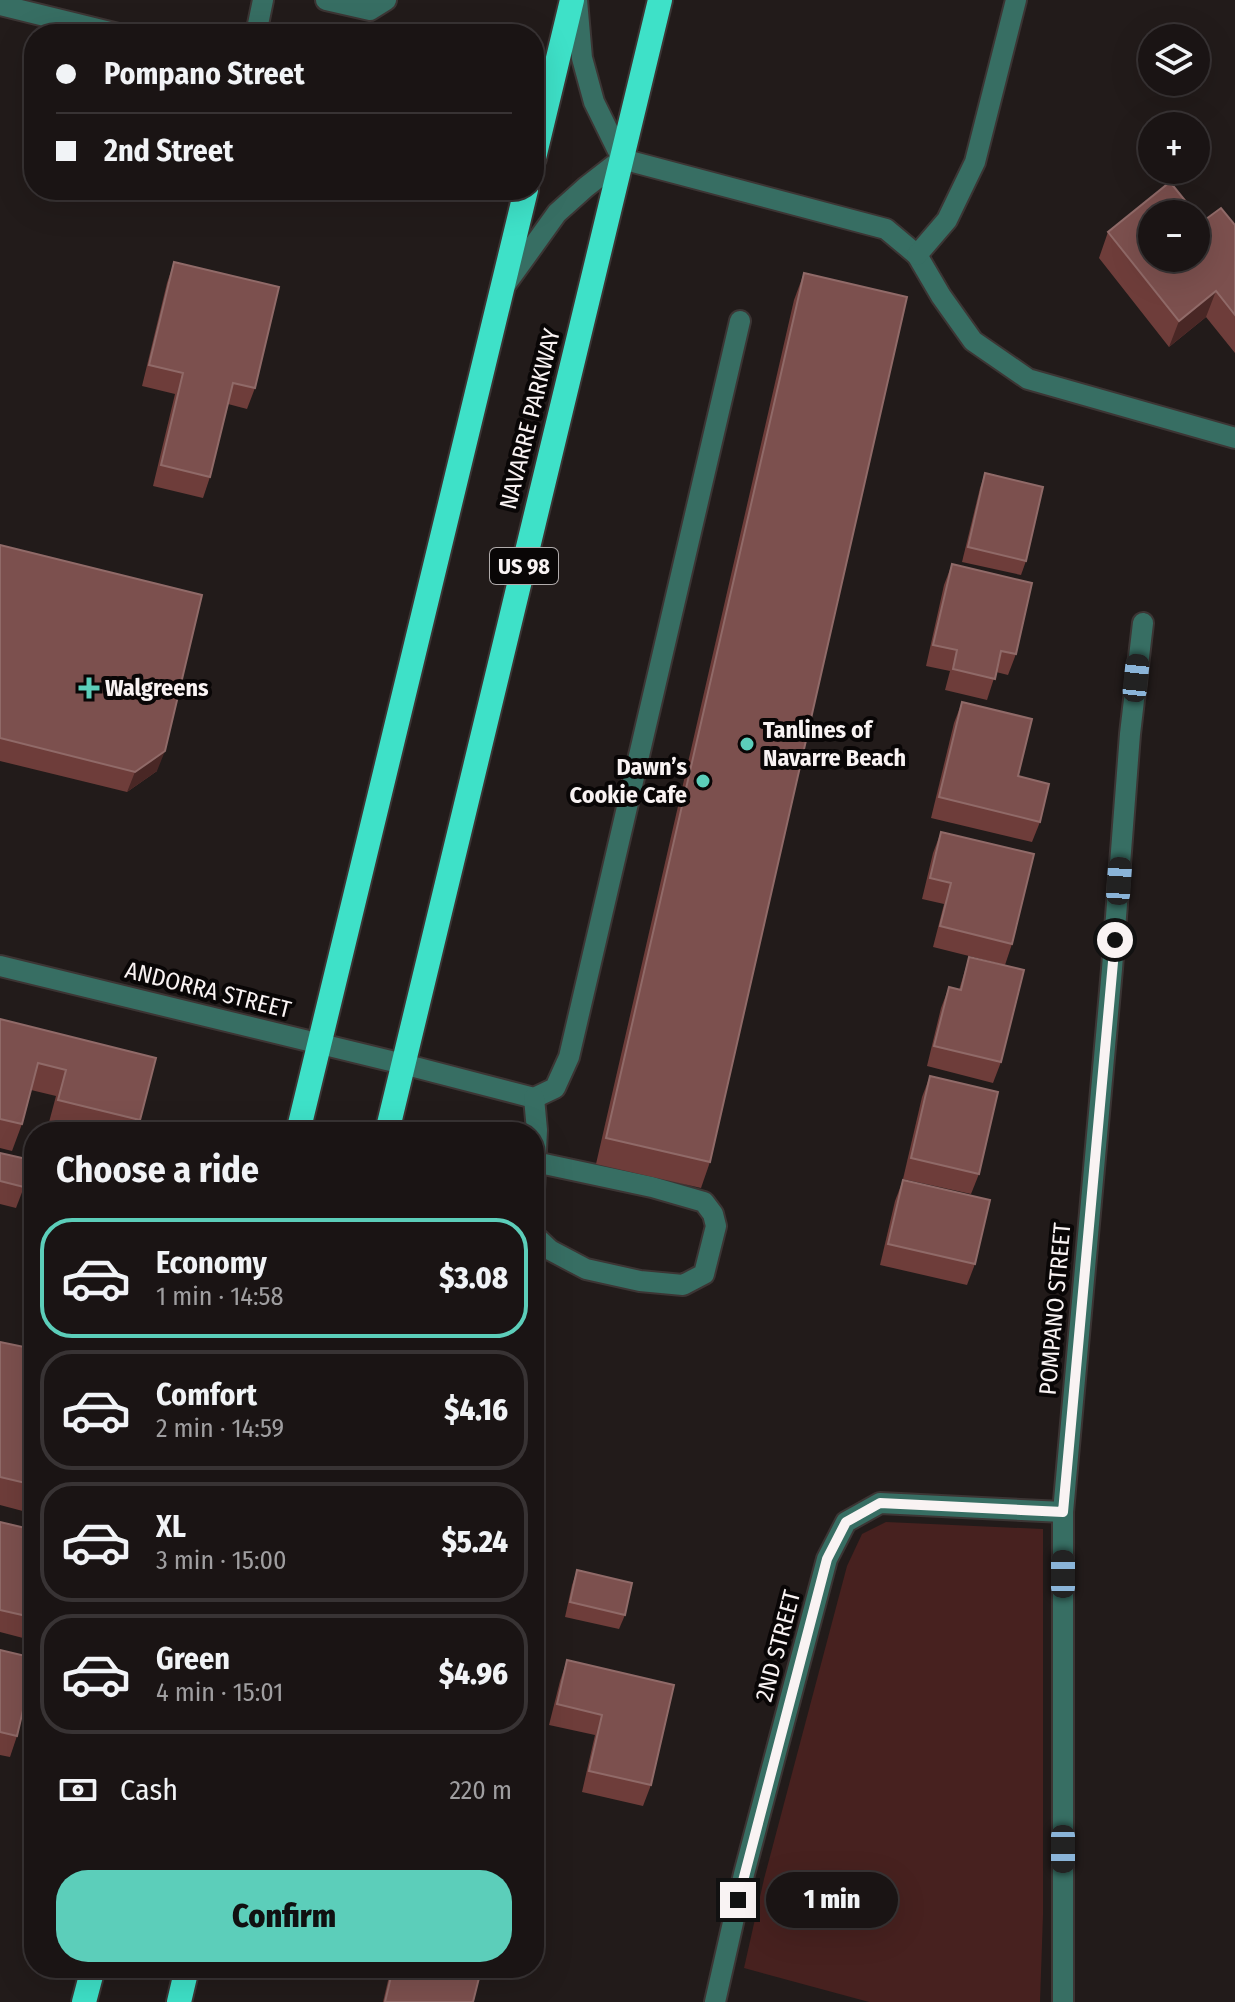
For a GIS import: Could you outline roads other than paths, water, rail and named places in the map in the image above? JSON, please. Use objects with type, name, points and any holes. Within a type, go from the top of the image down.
[{"type":"highway","points":[[544,114],[574,0]]},
{"type":"highway","name":"NAVARRE PARKWAY","points":[[389,1122],[660,0]]},
{"type":"highway","points":[[300,1122],[524,200]]},
{"type":"highway","points":[[84,2002],[90,1978]]},
{"type":"highway","points":[[179,2002],[185,1978]]},
{"type":"street","points":[[258,24],[263,0]]},
{"type":"street","points":[[326,0],[371,3]]},
{"type":"street","points":[[574,0],[582,58],[594,102],[622,159],[886,229],[917,255],[973,341],[1028,379],[1235,438]]},
{"type":"street","points":[[917,255],[947,220],[975,162],[1016,0]]},
{"type":"street","points":[[0,5],[30,6],[87,24]]},
{"type":"street","points":[[502,290],[557,213],[622,159]]},
{"type":"street","points":[[536,1122],[534,1098],[555,1088],[569,1057],[740,321]]},
{"type":"street","name":"POMPANO STREET","points":[[1063,2002],[1063,1512],[1130,734],[1143,623]]},
{"type":"street","name":"ANDORRA STREET","points":[[0,966],[534,1098]]},
{"type":"street","points":[[544,1164],[652,1187],[704,1202],[713,1214],[716,1226],[704,1274],[683,1285],[640,1281],[586,1269],[544,1244]]},
{"type":"street","name":"2ND STREET","points":[[715,2002],[744,1874],[827,1559],[846,1522],[880,1503],[1063,1512]]},
{"type":"place","name":"Walgreens","points":[[89,688]]},
{"type":"place","name":"Tanlines of Navarre Beach","points":[[747,744]]},
{"type":"place","name":"Dawn’s Cookie Cafe","points":[[703,781]]}]
